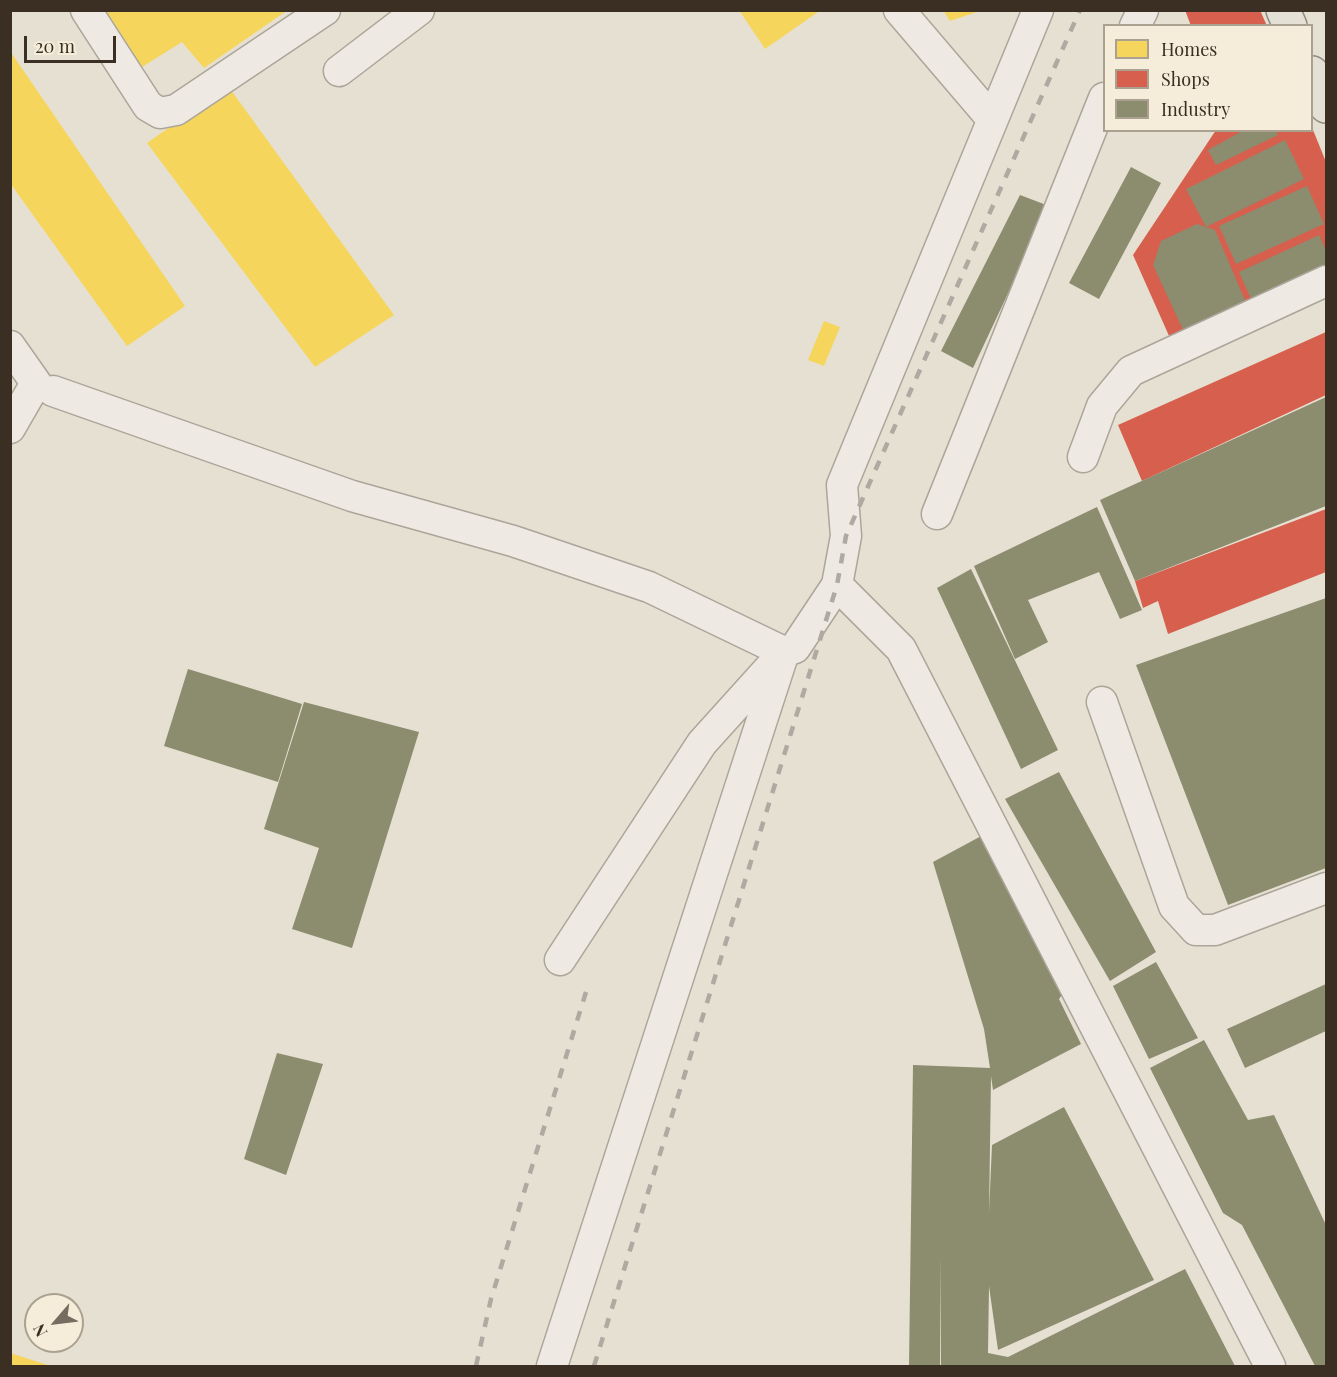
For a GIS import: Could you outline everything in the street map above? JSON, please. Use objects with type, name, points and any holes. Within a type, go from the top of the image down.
[{"type":"main road","points":[[1283,10],[1289,24]]},
{"type":"main road","points":[[1313,77],[1326,106]]},
{"type":"lane","points":[[86,10],[148,105],[160,113],[176,110],[325,10]]},
{"type":"lane","points":[[339,71],[419,10]]},
{"type":"lane","points":[[899,10],[992,119]]},
{"type":"lane","points":[[560,960],[702,743],[784,652],[795,648],[837,585],[846,536],[842,485],[1038,10]]},
{"type":"lane","points":[[1136,24],[1143,10]]},
{"type":"lane","points":[[936,514],[1103,100]]},
{"type":"lane","points":[[1083,457],[1102,406],[1131,371],[1326,281]]},
{"type":"lane","points":[[10,346],[36,383],[10,428]]},
{"type":"lane","points":[[52,391],[351,496],[513,541],[650,587],[784,652]]},
{"type":"lane","points":[[837,585],[901,649],[1270,1366]]},
{"type":"lane","points":[[552,1366],[784,652]]},
{"type":"lane","points":[[1102,702],[1174,906],[1196,930],[1215,930],[1326,888]]},
{"type":"building: Homes","points":[[105,10],[288,10],[204,68],[182,42],[142,67]]},
{"type":"building: Homes","points":[[739,10],[821,10],[765,49]]},
{"type":"building: Homes","points":[[943,10],[980,10],[980,11],[950,21]]},
{"type":"building: Homes","points":[[10,51],[185,306],[127,346],[10,183]]},
{"type":"building: Homes","points":[[228,86],[394,315],[315,367],[147,143]]},
{"type":"building: Homes","points":[[824,321],[840,327],[824,366],[808,360]]},
{"type":"building: Homes","points":[[10,1353],[51,1366],[10,1366]]},
{"type":"building: Shops","points":[[1185,10],[1260,10],[1266,24],[1190,24]]},
{"type":"building: Shops","points":[[1313,130],[1326,162],[1326,298],[1178,356],[1133,255],[1215,132],[1313,132]]},
{"type":"building: Shops","points":[[1326,332],[1326,395],[1142,481],[1118,425]]},
{"type":"building: Shops","points":[[1326,509],[1326,572],[1168,634],[1158,601],[1143,608],[1135,581]]},
{"type":"building: Industry","points":[[1240,132],[1276,132],[1278,135],[1216,165],[1208,150]]},
{"type":"building: Industry","points":[[1285,140],[1304,179],[1206,227],[1186,189]]},
{"type":"building: Industry","points":[[1131,167],[1161,183],[1099,299],[1069,283]]},
{"type":"building: Industry","points":[[1307,186],[1324,224],[1236,264],[1219,226]]},
{"type":"building: Industry","points":[[1020,195],[1049,206],[973,368],[941,351]]},
{"type":"building: Industry","points":[[1197,224],[1215,230],[1247,305],[1185,334],[1153,265],[1161,241]]},
{"type":"building: Industry","points":[[1319,235],[1326,251],[1326,267],[1252,301],[1239,272]]},
{"type":"building: Industry","points":[[1326,397],[1326,506],[1135,581],[1100,500]]},
{"type":"building: Industry","points":[[1097,507],[1142,610],[1120,619],[1099,572],[1028,600],[1048,642],[1015,659],[974,566]]},
{"type":"building: Industry","points":[[971,569],[1058,750],[1021,769],[937,588]]},
{"type":"building: Industry","points":[[1326,598],[1326,868],[1228,905],[1136,665]]},
{"type":"building: Industry","points":[[188,669],[302,704],[278,782],[164,746]]},
{"type":"building: Industry","points":[[304,702],[419,732],[352,948],[292,929],[319,848],[264,829]]},
{"type":"building: Industry","points":[[1059,772],[1156,952],[1110,981],[1005,799]]},
{"type":"building: Industry","points":[[985,834],[1066,989],[1059,999],[1081,1044],[993,1090],[991,1076],[989,1213],[992,1145],[1064,1107],[1154,1280],[998,1350],[989,1286],[988,1353],[1008,1357],[1185,1269],[1235,1366],[941,1366],[941,1255],[940,1366],[909,1366],[913,1065],[990,1068],[984,1029],[933,862]]},
{"type":"building: Industry","points":[[1156,962],[1198,1038],[1149,1059],[1113,986]]},
{"type":"building: Industry","points":[[1326,984],[1326,1031],[1245,1068],[1227,1029]]},
{"type":"building: Industry","points":[[1204,1040],[1248,1120],[1274,1115],[1326,1225],[1326,1366],[1315,1366],[1242,1225],[1223,1213],[1150,1068]]},
{"type":"building: Industry","points":[[277,1053],[323,1064],[286,1175],[244,1159]]},
{"type":"railway","points":[[594,1366],[837,585],[846,536],[1080,10]]},
{"type":"railway","points":[[476,1366],[491,1299],[586,992]]}]
